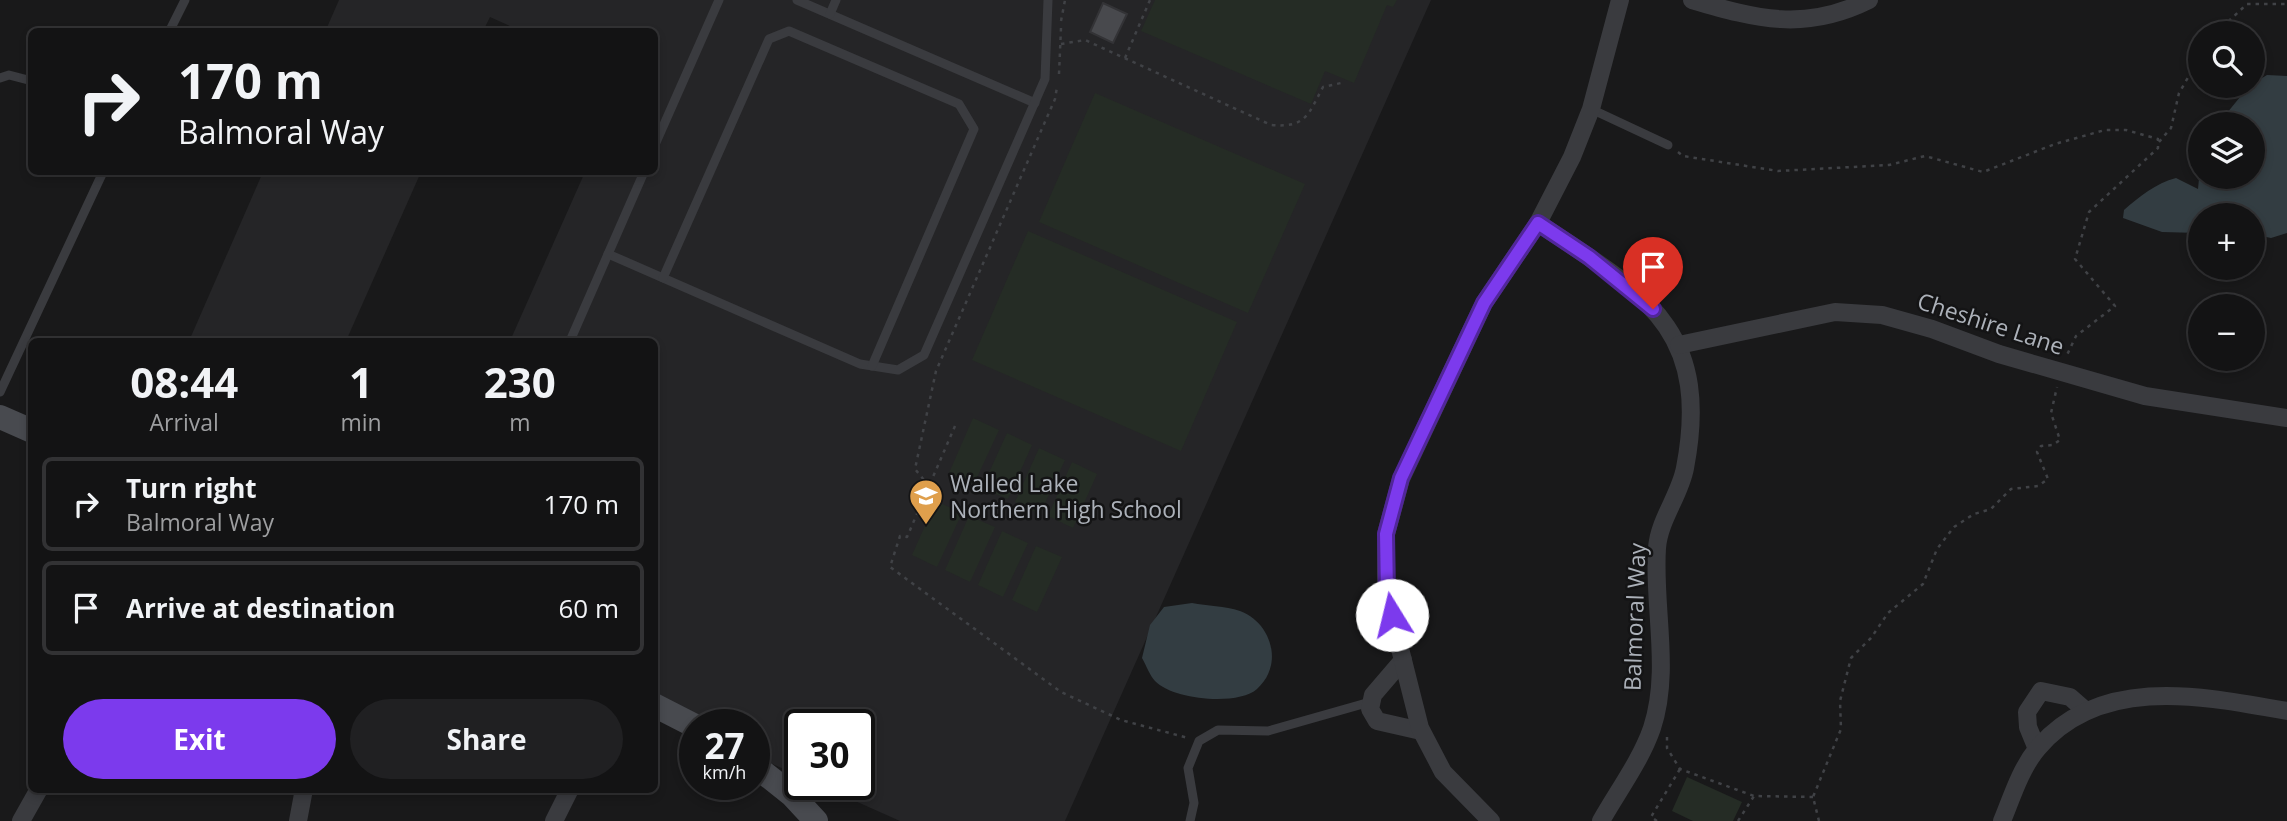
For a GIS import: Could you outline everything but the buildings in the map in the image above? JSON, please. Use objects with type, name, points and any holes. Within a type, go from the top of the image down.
[{"type":"main road","points":[[0,417],[28,429]]},
{"type":"main road","points":[[658,707],[679,718]]},
{"type":"main road","points":[[770,778],[792,795],[816,821]]},
{"type":"street","points":[[1491,821],[1443,772],[1421,731],[1387,593],[1386,534],[1401,478],[1484,303],[1538,223],[1567,168],[1591,109],[1620,0]]},
{"type":"street","points":[[1692,0],[1755,18],[1804,21],[1834,15],[1869,0]]},
{"type":"street","name":"Balmoral Way","points":[[1538,223],[1642,297],[1665,321],[1679,345],[1691,388],[1690,443],[1684,472],[1657,546],[1660,678],[1651,730],[1601,821]]},
{"type":"street","name":"Cheshire Lane","points":[[1679,345],[1835,312],[1882,315],[1932,328],[1999,354],[2145,396],[2287,418]]},
{"type":"street","points":[[1403,660],[1370,702],[1372,716],[1377,721],[1421,731]]},
{"type":"street","points":[[2038,749],[2028,727],[2027,712],[2041,691],[2070,697],[2086,711]]},
{"type":"street","points":[[2003,821],[2021,774],[2038,749],[2086,711],[2147,695],[2195,696],[2287,711]]},
{"type":"street","points":[[21,821],[37,793]]},
{"type":"street","points":[[298,821],[303,793]]},
{"type":"street","points":[[554,821],[567,793]]},
{"type":"lane","points":[[172,28],[185,0]]},
{"type":"lane","points":[[658,138],[719,0]]},
{"type":"lane","points":[[797,0],[1035,103]]},
{"type":"lane","points":[[830,14],[836,0]]},
{"type":"lane","points":[[608,254],[860,364],[898,370],[925,355],[1045,79],[1048,0]]},
{"type":"lane","points":[[663,278],[769,39],[789,31],[959,104],[975,129],[872,366]]},
{"type":"lane","points":[[0,78],[9,75],[28,80]]},
{"type":"lane","points":[[1591,109],[1668,145]]},
{"type":"lane","points":[[0,392],[102,175]]},
{"type":"lane","points":[[571,338],[643,175]]},
{"type":"lane","points":[[1190,821],[1194,803],[1188,768],[1199,741],[1217,730],[1268,731],[1370,702]]},
{"type":"path","points":[[1059,74],[1065,0]]},
{"type":"path","points":[[1125,59],[1150,0]]},
{"type":"path","points":[[2229,21],[2247,4],[2287,4]]},
{"type":"path","points":[[1061,44],[1085,40],[1271,125],[1289,127],[1300,122],[1315,106],[1323,87],[1341,83]]},
{"type":"path","points":[[2159,142],[2171,128],[2179,93],[2188,78]]},
{"type":"path","points":[[929,486],[915,469],[936,371],[1055,99],[1057,86]]},
{"type":"path","points":[[955,426],[906,537],[900,536],[890,567],[1062,692],[1121,720],[1199,741]]},
{"type":"path","points":[[1651,730],[1669,738],[1667,748],[1680,769],[1754,796],[1814,797]]},
{"type":"path","points":[[1657,821],[1651,817],[1680,769]]},
{"type":"path","points":[[1738,821],[1754,796]]},
{"type":"shaded area","name":"Walled Lake Northern High School","points":[[339,0],[1431,0],[1065,821],[900,821],[853,800],[875,800],[875,709],[784,709],[784,769],[770,763],[770,709],[679,709],[679,719],[658,712],[658,338],[511,338],[584,175],[658,175],[658,28],[514,28],[490,17],[484,28],[327,28]]},
{"type":"shaded area","points":[[1155,0],[1397,0],[1393,7],[1387,5],[1354,83],[1325,71],[1311,104],[1141,31]]},
{"type":"shaded area","points":[[2265,76],[2287,76],[2287,233],[2271,238],[2265,237],[2265,203],[2188,203],[2188,233],[2162,232],[2123,218],[2124,210],[2148,191],[2176,178],[2188,184],[2188,189],[2265,189],[2265,112],[2228,112],[2239,98],[2265,98]]},
{"type":"shaded area","points":[[1095,93],[1305,184],[1248,313],[1039,222]]},
{"type":"shaded area","points":[[262,175],[420,175],[347,338],[190,338]]},
{"type":"shaded area","points":[[1028,231],[1237,322],[1181,451],[972,360]]},
{"type":"shaded area","points":[[973,418],[999,430],[974,484],[949,473]]},
{"type":"shaded area","points":[[1007,433],[1032,445],[1008,499],[982,488]]},
{"type":"shaded area","points":[[1039,448],[1065,460],[1040,514],[1015,502]]},
{"type":"shaded area","points":[[1072,462],[1097,474],[1073,528],[1048,516]]},
{"type":"shaded area","points":[[936,501],[962,513],[937,567],[912,555]]},
{"type":"shaded area","points":[[969,516],[995,527],[970,582],[945,570]]},
{"type":"shaded area","points":[[1002,531],[1028,543],[1003,597],[978,585]]},
{"type":"shaded area","points":[[1036,546],[1062,557],[1037,612],[1012,600]]},
{"type":"shaded area","points":[[1192,603],[1240,611],[1260,625],[1267,635],[1272,657],[1265,679],[1257,689],[1236,698],[1206,698],[1176,693],[1153,679],[1142,658],[1150,625],[1164,607]]},
{"type":"shaded area","points":[[1687,777],[1742,802],[1733,821],[1693,821],[1672,811]]},
{"type":"place","name":"Walled Lake Northern High School","points":[[926,526]]},
{"type":"route","points":[[1392,615],[1387,593],[1386,534],[1401,478],[1484,303],[1538,223],[1589,257],[1642,297],[1653,309]]}]
